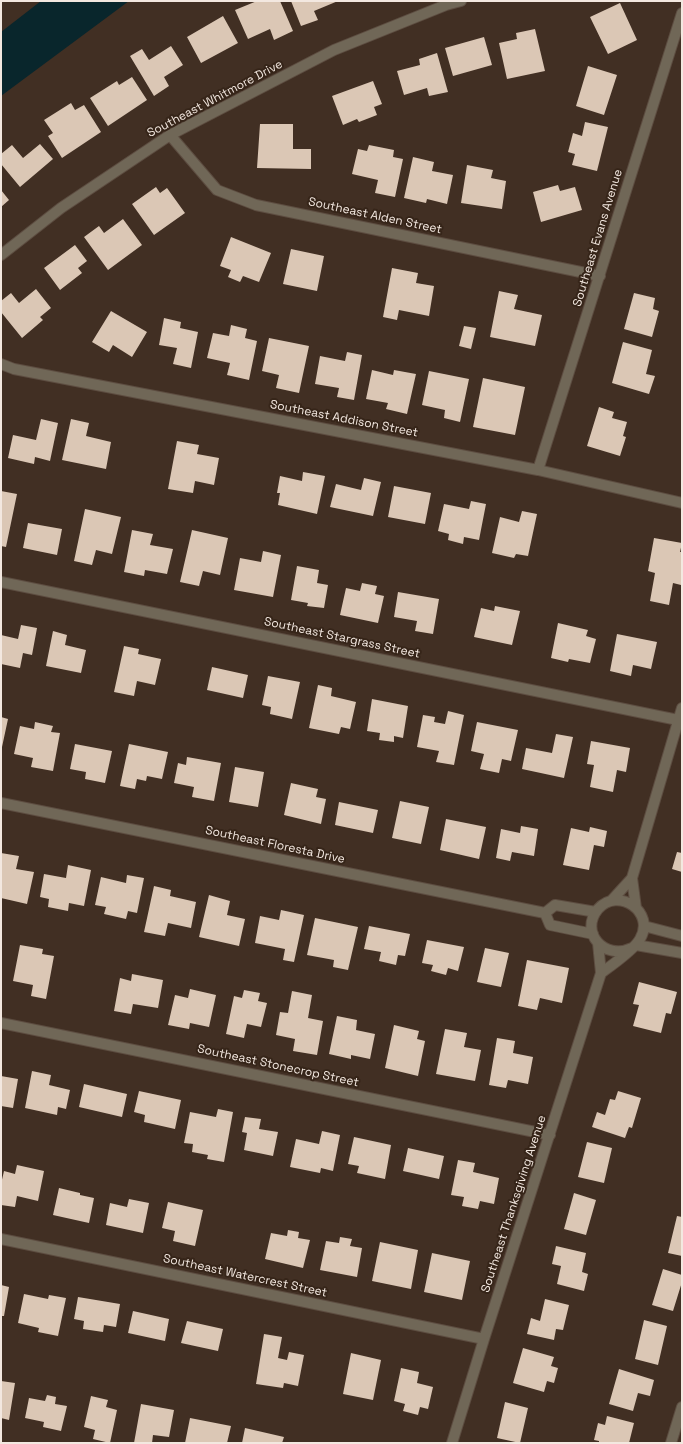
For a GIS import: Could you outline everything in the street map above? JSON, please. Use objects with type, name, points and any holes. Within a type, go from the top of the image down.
[{"type":"street","name":"Southeast Whitmore Drive","points":[[1,255],[61,208],[170,135],[334,50],[446,5],[461,1]]},
{"type":"street","name":"Southeast Evans Avenue","points":[[538,470],[682,13]]},
{"type":"street","name":"Southeast Alden Street","points":[[170,135],[217,190],[256,205],[600,276]]},
{"type":"street","name":"Southeast Addison Street","points":[[1,364],[14,369],[538,470],[682,503]]},
{"type":"street","name":"Southeast Stargrass Street","points":[[1,582],[678,720]]},
{"type":"street","points":[[636,908],[632,878],[682,708]]},
{"type":"street","name":"Southeast Floresta Drive","points":[[1,802],[545,913]]},
{"type":"street","points":[[611,901],[632,878]]},
{"type":"street","points":[[601,974],[634,946],[641,937],[644,926],[642,915],[636,908],[626,901],[611,901],[604,904],[596,912],[592,922],[593,934],[598,943],[604,948],[618,952],[625,951],[634,946],[682,953]]},
{"type":"street","points":[[593,934],[550,925],[545,913],[555,905],[596,912]]},
{"type":"street","points":[[644,926],[682,936]]},
{"type":"street","name":"Southeast Thanksgiving Avenue","points":[[452,1443],[601,974],[598,943]]},
{"type":"street","name":"Southeast Stonecrop Street","points":[[1,1023],[550,1135]]},
{"type":"street","name":"Southeast Watercrest Street","points":[[1,1239],[484,1339]]},
{"type":"street","points":[[671,1443],[682,1408]]},
{"type":"water","points":[[41,1],[129,1],[1,96],[1,32]]},
{"type":"building","points":[[257,1],[280,1],[293,31],[274,40],[270,29],[248,39],[235,10]]},
{"type":"building","points":[[291,1],[338,1],[314,11],[318,20],[301,26]]},
{"type":"building","points":[[620,3],[637,40],[608,54],[590,17]]},
{"type":"building","points":[[223,16],[238,43],[201,63],[187,37]]},
{"type":"building","points":[[535,29],[545,71],[507,79],[499,43],[517,39],[516,33]]},
{"type":"building","points":[[484,37],[492,65],[453,76],[445,48]]},
{"type":"building","points":[[171,46],[183,65],[164,77],[169,86],[154,96],[130,56],[142,49],[149,60]]},
{"type":"building","points":[[437,53],[448,92],[429,96],[427,88],[404,95],[397,71],[420,65],[419,59]]},
{"type":"building","points":[[588,66],[617,75],[604,115],[576,106]]},
{"type":"building","points":[[132,77],[147,100],[108,126],[90,98],[117,81],[119,85]]},
{"type":"building","points":[[373,81],[382,104],[374,107],[377,115],[359,122],[357,119],[343,125],[332,96]]},
{"type":"building","points":[[71,103],[75,110],[84,105],[101,132],[62,158],[48,136],[53,133],[44,120]]},
{"type":"building","points":[[585,122],[608,127],[597,171],[572,165],[575,154],[568,152],[573,133],[582,136]]},
{"type":"building","points":[[260,124],[293,124],[293,149],[311,149],[311,169],[257,168]]},
{"type":"building","points":[[40,144],[53,159],[20,187],[1,164],[1,154],[12,145],[23,158]]},
{"type":"building","points":[[369,145],[394,150],[393,157],[403,159],[395,197],[375,193],[378,180],[352,174],[358,149],[367,151]]},
{"type":"building","points":[[413,157],[434,162],[432,171],[453,175],[447,204],[427,199],[426,203],[404,198]]},
{"type":"building","points":[[467,165],[493,170],[491,178],[506,181],[502,209],[461,203]]},
{"type":"building","points":[[558,185],[560,191],[575,187],[582,210],[541,222],[533,192]]},
{"type":"building","points":[[156,187],[160,193],[167,188],[185,213],[154,235],[132,204]]},
{"type":"building","points":[[1,190],[9,200],[1,207]]},
{"type":"building","points":[[123,219],[142,245],[108,270],[84,237],[99,226],[104,233]]},
{"type":"building","points":[[231,237],[271,253],[259,282],[243,276],[240,282],[228,277],[231,270],[220,266]]},
{"type":"building","points":[[75,245],[87,261],[78,268],[82,273],[60,290],[44,268]]},
{"type":"building","points":[[291,249],[324,256],[317,291],[283,284]]},
{"type":"building","points":[[392,268],[418,273],[416,283],[434,286],[429,316],[399,310],[397,320],[383,317]]},
{"type":"building","points":[[36,289],[51,308],[40,317],[43,320],[22,338],[1,312],[1,301],[11,293],[19,303]]},
{"type":"building","points":[[499,291],[518,295],[514,309],[542,315],[535,346],[490,337]]},
{"type":"building","points":[[634,293],[655,298],[653,309],[659,311],[652,337],[624,329]]},
{"type":"building","points":[[111,311],[147,332],[132,357],[113,345],[109,352],[92,342]]},
{"type":"building","points":[[164,318],[181,322],[180,328],[198,332],[191,368],[173,364],[177,348],[159,345]]},
{"type":"building","points":[[231,325],[247,329],[245,338],[257,341],[249,380],[227,375],[230,363],[207,358],[213,333],[229,336]]},
{"type":"building","points":[[464,326],[476,328],[471,349],[459,346]]},
{"type":"building","points":[[269,338],[309,346],[299,393],[276,388],[279,375],[262,371]]},
{"type":"building","points":[[623,342],[652,350],[646,374],[655,376],[649,394],[612,383]]},
{"type":"building","points":[[347,352],[362,355],[354,400],[337,397],[339,388],[315,384],[320,356],[345,361]]},
{"type":"building","points":[[372,370],[393,375],[394,370],[416,374],[407,414],[386,409],[388,403],[366,399]]},
{"type":"building","points":[[429,371],[469,379],[460,422],[444,418],[445,410],[422,405]]},
{"type":"building","points":[[483,378],[525,387],[515,435],[473,427]]},
{"type":"building","points":[[599,407],[614,412],[612,418],[627,422],[623,436],[626,437],[620,456],[587,446]]},
{"type":"building","points":[[41,419],[58,423],[50,461],[35,457],[34,464],[8,458],[13,435],[36,440]]},
{"type":"building","points":[[71,419],[89,423],[86,436],[111,442],[106,469],[62,460]]},
{"type":"building","points":[[177,441],[199,445],[197,454],[219,458],[214,485],[195,481],[193,493],[168,489]]},
{"type":"building","points":[[303,472],[325,476],[317,514],[278,505],[280,493],[277,493],[280,476],[302,481]]},
{"type":"building","points":[[364,478],[381,482],[373,516],[330,507],[336,484],[361,490]]},
{"type":"building","points":[[394,486],[431,493],[425,524],[388,517]]},
{"type":"building","points":[[1,491],[17,494],[6,547],[1,546]]},
{"type":"building","points":[[471,501],[486,504],[479,540],[464,537],[463,544],[448,540],[449,534],[438,531],[444,504],[469,509]]},
{"type":"building","points":[[85,509],[121,517],[112,554],[96,550],[92,565],[74,561]]},
{"type":"building","points":[[522,511],[537,514],[528,556],[516,554],[514,558],[492,553],[500,517],[519,522]]},
{"type":"building","points":[[28,523],[62,529],[57,555],[23,548]]},
{"type":"building","points":[[132,530],[153,534],[150,545],[173,549],[167,574],[145,570],[144,576],[124,572]]},
{"type":"building","points":[[192,530],[228,538],[220,575],[203,571],[199,586],[180,582]]},
{"type":"building","points":[[654,538],[682,543],[680,552],[682,552],[681,585],[673,583],[669,605],[650,601],[655,573],[648,571]]},
{"type":"building","points":[[263,551],[281,555],[273,597],[234,590],[240,558],[261,562]]},
{"type":"building","points":[[297,566],[319,570],[317,583],[328,585],[324,608],[307,606],[308,603],[291,600]]},
{"type":"building","points":[[362,583],[377,586],[375,594],[384,596],[378,623],[340,615],[346,588],[360,591]]},
{"type":"building","points":[[398,592],[439,599],[433,634],[415,631],[417,621],[394,617]]},
{"type":"building","points":[[495,606],[520,611],[512,645],[474,637],[481,608],[494,611]]},
{"type":"building","points":[[558,623],[588,630],[586,636],[596,639],[590,663],[569,659],[568,662],[551,658]]},
{"type":"building","points":[[21,625],[37,628],[32,655],[23,653],[20,668],[1,664],[1,635],[18,639]]},
{"type":"building","points":[[53,631],[67,635],[65,645],[86,650],[81,673],[46,666]]},
{"type":"building","points":[[617,634],[657,642],[651,669],[633,665],[631,676],[610,671]]},
{"type":"building","points":[[124,646],[139,649],[138,654],[161,659],[155,685],[137,681],[134,696],[114,692]]},
{"type":"building","points":[[212,667],[248,675],[243,698],[207,690]]},
{"type":"building","points":[[268,676],[300,682],[292,719],[270,714],[271,707],[262,705]]},
{"type":"building","points":[[318,685],[332,688],[331,696],[356,702],[350,729],[341,727],[339,734],[309,728]]},
{"type":"building","points":[[372,699],[408,706],[403,738],[394,736],[394,742],[379,740],[380,733],[367,731]]},
{"type":"building","points":[[448,711],[464,715],[454,765],[436,762],[439,751],[417,747],[423,715],[435,717],[434,722],[445,724]]},
{"type":"building","points":[[1,717],[8,719],[2,747],[1,747]]},
{"type":"building","points":[[35,722],[53,726],[51,732],[60,733],[53,771],[31,767],[33,758],[14,754],[20,726],[34,729]]},
{"type":"building","points":[[477,722],[518,730],[511,761],[502,759],[499,773],[480,769],[484,754],[471,751]]},
{"type":"building","points":[[556,734],[573,737],[564,778],[522,769],[526,748],[552,753]]},
{"type":"building","points":[[591,741],[630,748],[626,772],[617,770],[613,792],[590,787],[594,765],[587,764]]},
{"type":"building","points":[[75,744],[112,751],[105,783],[85,779],[86,772],[70,769]]},
{"type":"building","points":[[129,744],[168,752],[162,779],[147,776],[146,781],[137,779],[135,789],[120,786]]},
{"type":"building","points":[[187,757],[221,763],[214,801],[192,797],[194,787],[174,783],[178,763],[186,765]]},
{"type":"building","points":[[235,767],[264,772],[258,807],[229,802]]},
{"type":"building","points":[[291,783],[318,789],[316,797],[326,799],[321,824],[284,815]]},
{"type":"building","points":[[400,801],[429,807],[421,844],[392,838]]},
{"type":"building","points":[[339,802],[378,810],[373,833],[335,825]]},
{"type":"building","points":[[446,819],[486,827],[479,859],[440,850]]},
{"type":"building","points":[[521,826],[538,829],[534,856],[512,852],[510,861],[496,858],[501,829],[520,833]]},
{"type":"building","points":[[590,827],[607,831],[604,847],[594,845],[589,870],[563,865],[571,828],[589,832]]},
{"type":"building","points":[[677,852],[682,853],[682,872],[672,869]]},
{"type":"building","points":[[1,853],[19,856],[16,869],[34,872],[27,904],[1,898]]},
{"type":"building","points":[[68,865],[91,870],[84,906],[69,903],[68,911],[48,907],[49,899],[40,897],[44,874],[66,878]]},
{"type":"building","points":[[127,875],[144,878],[137,913],[128,911],[126,919],[104,914],[106,907],[95,905],[101,877],[126,883]]},
{"type":"building","points":[[154,886],[171,890],[170,896],[196,902],[191,928],[168,923],[165,936],[144,932]]},
{"type":"building","points":[[209,895],[230,901],[227,915],[245,919],[239,946],[199,937]]},
{"type":"building","points":[[281,910],[304,915],[294,962],[283,960],[285,949],[255,943],[260,916],[279,920]]},
{"type":"building","points":[[315,918],[358,927],[348,970],[333,967],[334,960],[307,955]]},
{"type":"building","points":[[369,926],[410,934],[405,956],[398,955],[396,965],[379,961],[381,952],[364,949]]},
{"type":"building","points":[[427,940],[464,947],[458,971],[448,968],[446,975],[431,971],[433,965],[422,963]]},
{"type":"building","points":[[20,945],[43,949],[42,954],[54,956],[46,999],[31,996],[33,985],[13,981]]},
{"type":"building","points":[[485,948],[509,953],[501,987],[477,982]]},
{"type":"building","points":[[527,960],[569,968],[562,1003],[540,998],[537,1010],[518,1006]]},
{"type":"building","points":[[132,974],[163,980],[158,1008],[133,1004],[131,1014],[114,1011],[120,978],[131,981]]},
{"type":"building","points":[[639,982],[677,992],[671,1014],[666,1013],[661,1033],[633,1026],[639,1005],[633,1004]]},
{"type":"building","points":[[190,989],[216,995],[209,1027],[190,1023],[189,1029],[168,1025],[175,995],[188,998]]},
{"type":"building","points":[[244,990],[260,993],[258,1001],[267,1003],[261,1027],[247,1024],[244,1038],[226,1034],[234,996],[242,998]]},
{"type":"building","points":[[292,991],[312,995],[308,1018],[323,1021],[317,1055],[293,1051],[295,1039],[276,1035],[280,1012],[288,1013]]},
{"type":"building","points":[[337,1016],[357,1020],[356,1030],[375,1034],[370,1059],[351,1055],[351,1059],[329,1054]]},
{"type":"building","points":[[394,1025],[419,1031],[417,1039],[425,1041],[418,1076],[385,1068]]},
{"type":"building","points":[[445,1029],[467,1033],[464,1047],[481,1050],[475,1081],[436,1074]]},
{"type":"building","points":[[497,1038],[515,1041],[513,1053],[533,1057],[528,1084],[508,1080],[506,1088],[489,1085]]},
{"type":"building","points":[[32,1071],[51,1075],[49,1085],[70,1090],[66,1109],[58,1107],[57,1115],[25,1108]]},
{"type":"building","points":[[1,1076],[18,1079],[13,1108],[1,1106]]},
{"type":"building","points":[[84,1084],[127,1094],[122,1117],[79,1107]]},
{"type":"building","points":[[139,1091],[181,1100],[175,1129],[144,1122],[145,1115],[134,1112]]},
{"type":"building","points":[[618,1091],[641,1098],[632,1128],[629,1127],[625,1138],[592,1127],[597,1112],[605,1115],[610,1099],[615,1100]]},
{"type":"building","points":[[218,1109],[233,1112],[224,1162],[207,1159],[208,1155],[192,1152],[193,1144],[184,1143],[190,1112],[216,1117]]},
{"type":"building","points":[[245,1117],[261,1119],[259,1129],[278,1132],[273,1156],[244,1150],[247,1133],[242,1132]]},
{"type":"building","points":[[322,1131],[340,1135],[333,1171],[321,1168],[320,1173],[290,1167],[296,1139],[319,1144]]},
{"type":"building","points":[[354,1137],[391,1145],[385,1179],[357,1173],[359,1166],[348,1164]]},
{"type":"building","points":[[587,1142],[612,1148],[604,1183],[578,1177]]},
{"type":"building","points":[[408,1148],[444,1156],[439,1179],[403,1171]]},
{"type":"building","points":[[458,1160],[475,1163],[473,1172],[499,1178],[494,1204],[480,1201],[478,1209],[462,1206],[464,1197],[451,1195]]},
{"type":"building","points":[[17,1165],[44,1171],[38,1201],[17,1196],[15,1207],[1,1205],[1,1184],[4,1171],[15,1174]]},
{"type":"building","points":[[59,1188],[94,1198],[89,1223],[53,1215]]},
{"type":"building","points":[[574,1193],[596,1200],[586,1235],[564,1229]]},
{"type":"building","points":[[129,1199],[149,1203],[143,1233],[106,1225],[110,1203],[127,1207]]},
{"type":"building","points":[[168,1202],[203,1210],[195,1246],[173,1241],[175,1231],[162,1228]]},
{"type":"building","points":[[677,1216],[682,1217],[682,1256],[668,1253]]},
{"type":"building","points":[[288,1230],[299,1232],[298,1238],[310,1240],[303,1268],[265,1259],[271,1233],[287,1236]]},
{"type":"building","points":[[340,1237],[352,1239],[350,1246],[362,1248],[357,1277],[320,1270],[326,1241],[339,1243]]},
{"type":"building","points":[[380,1242],[418,1250],[411,1289],[372,1281]]},
{"type":"building","points":[[556,1246],[586,1253],[582,1272],[588,1274],[584,1291],[557,1284],[561,1266],[552,1264]]},
{"type":"building","points":[[432,1253],[470,1261],[462,1300],[424,1292]]},
{"type":"building","points":[[663,1269],[682,1275],[682,1282],[673,1311],[652,1305]]},
{"type":"building","points":[[1,1285],[9,1287],[4,1316],[1,1316]]},
{"type":"building","points":[[24,1294],[48,1299],[49,1295],[66,1298],[58,1336],[38,1332],[39,1328],[18,1323]]},
{"type":"building","points":[[78,1297],[120,1304],[116,1327],[104,1325],[103,1332],[83,1329],[84,1321],[74,1319]]},
{"type":"building","points":[[545,1299],[569,1305],[563,1330],[556,1329],[554,1340],[527,1334],[531,1318],[540,1321]]},
{"type":"building","points":[[133,1311],[169,1319],[165,1341],[128,1333]]},
{"type":"building","points":[[644,1320],[667,1326],[658,1365],[635,1359]]},
{"type":"building","points":[[187,1321],[223,1329],[218,1351],[181,1343]]},
{"type":"building","points":[[264,1334],[282,1337],[278,1358],[287,1360],[289,1352],[304,1355],[298,1386],[284,1383],[283,1388],[256,1384]]},
{"type":"building","points":[[523,1348],[554,1357],[551,1366],[558,1368],[554,1383],[547,1381],[544,1392],[513,1383]]},
{"type":"building","points":[[351,1353],[381,1360],[373,1400],[343,1394]]},
{"type":"building","points":[[401,1368],[419,1372],[417,1383],[433,1387],[428,1409],[420,1407],[418,1415],[403,1411],[405,1404],[394,1401]]},
{"type":"building","points":[[619,1369],[654,1380],[650,1396],[638,1393],[633,1411],[609,1404]]},
{"type":"building","points":[[1,1381],[15,1383],[9,1420],[1,1418]]},
{"type":"building","points":[[47,1395],[56,1397],[55,1404],[67,1406],[61,1431],[43,1427],[44,1422],[25,1418],[29,1398],[45,1401]]},
{"type":"building","points":[[91,1396],[108,1400],[106,1407],[117,1410],[110,1443],[93,1439],[95,1430],[84,1427]]},
{"type":"building","points":[[505,1402],[528,1408],[520,1443],[497,1438]]},
{"type":"building","points":[[141,1404],[174,1410],[169,1437],[153,1435],[152,1443],[134,1443]]},
{"type":"building","points":[[607,1416],[634,1423],[629,1443],[599,1443],[599,1441],[594,1440],[598,1423],[605,1425]]},
{"type":"building","points":[[190,1418],[231,1426],[227,1443],[185,1443]]},
{"type":"building","points":[[245,1428],[284,1437],[282,1443],[242,1443]]}]
